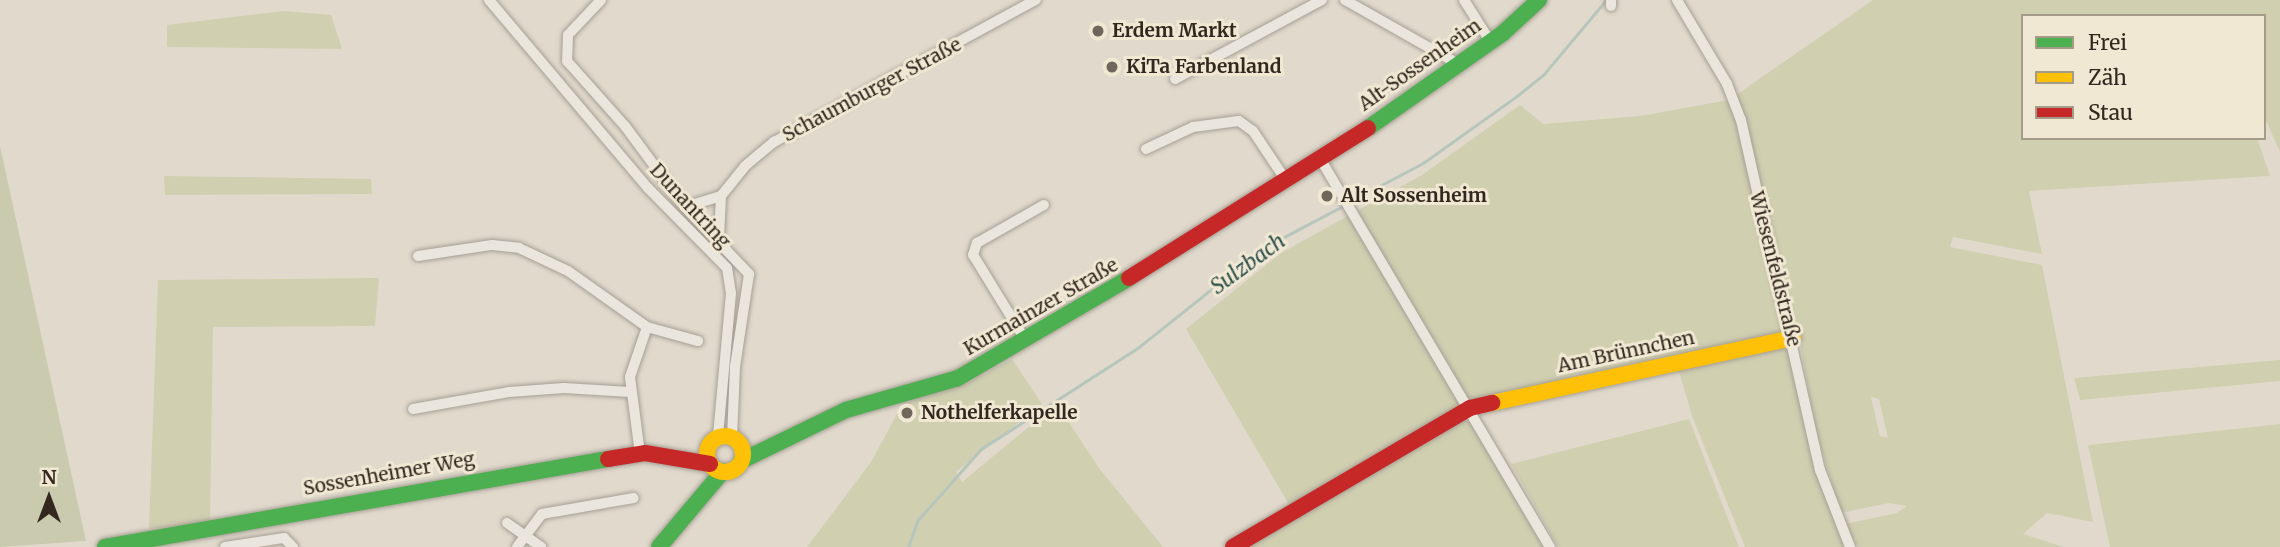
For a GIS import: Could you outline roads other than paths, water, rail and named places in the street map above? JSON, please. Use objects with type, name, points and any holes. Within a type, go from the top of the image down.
[{"type":"street","name":"Dunantring","points":[[489,0],[547,74],[648,188],[722,260],[730,276],[731,293],[728,445]]},
{"type":"street","points":[[547,74],[567,61],[568,35],[601,0]]},
{"type":"street","name":"Schaumburger Straße","points":[[721,196],[745,166],[774,142],[1036,0]]},
{"type":"street","points":[[1175,79],[1322,0]]},
{"type":"street","points":[[1345,0],[1451,60],[1455,66]]},
{"type":"street","points":[[1464,0],[1490,41]]},
{"type":"street","name":"Alt-Sossenheim","points":[[1321,160],[1490,41],[1539,0]]},
{"type":"street","name":"Wiesenfeldstraße","points":[[1677,0],[1727,85],[1741,120],[1793,338],[1820,470],[1850,547]]},
{"type":"street","name":"Dunantring","points":[[567,61],[595,91],[685,207],[747,268],[750,291],[747,309],[731,353]]},
{"type":"street","points":[[579,109],[581,94],[595,91]]},
{"type":"street","points":[[1146,149],[1193,127],[1239,121],[1253,131],[1287,182]]},
{"type":"street","points":[[1321,160],[1550,547]]},
{"type":"street","name":"Kurmainzer Straße","points":[[728,445],[763,450],[846,410],[958,378],[1026,341],[1321,160]]},
{"type":"street","points":[[685,207],[721,196],[719,238]]},
{"type":"street","points":[[1026,341],[973,255],[977,243],[1044,205]]},
{"type":"street","points":[[418,256],[492,245],[519,248],[568,271],[646,327],[698,341]]},
{"type":"street","points":[[731,293],[750,291]]},
{"type":"street","points":[[729,313],[747,309]]},
{"type":"street","points":[[640,454],[630,392],[633,362],[646,327]]},
{"type":"street","name":"Am Brünnchen","points":[[1233,547],[1470,408],[1793,338]]},
{"type":"street","points":[[413,409],[509,392],[564,388],[630,392]]},
{"type":"street","points":[[702,494],[699,478],[686,460],[728,445]]},
{"type":"street","points":[[659,547],[702,494],[728,445]]},
{"type":"street","points":[[715,468],[728,445]]},
{"type":"street","name":"Sossenheimer Weg","points":[[105,547],[137,545],[231,525],[640,454],[686,460],[715,468]]},
{"type":"street","points":[[517,547],[542,514],[634,498]]},
{"type":"street","points":[[507,523],[541,547]]},
{"type":"street","points":[[231,525],[227,547],[284,538],[293,546]]},
{"type":"waterway","name":"Sulzbach","points":[[1351,201],[1423,163],[1517,96],[1544,74],[1606,0]]},
{"type":"waterway","name":"Sulzbach","points":[[908,547],[918,520],[981,449],[1139,347],[1263,248],[1345,205]]},
{"type":"place","name":"Erdem Markt","points":[[1098,31]]},
{"type":"place","name":"KiTa Farbenland","points":[[1112,67]]},
{"type":"place","name":"Alt Sossenheim","points":[[1327,196]]},
{"type":"place","name":"Nothelferkapelle","points":[[907,413]]}]
